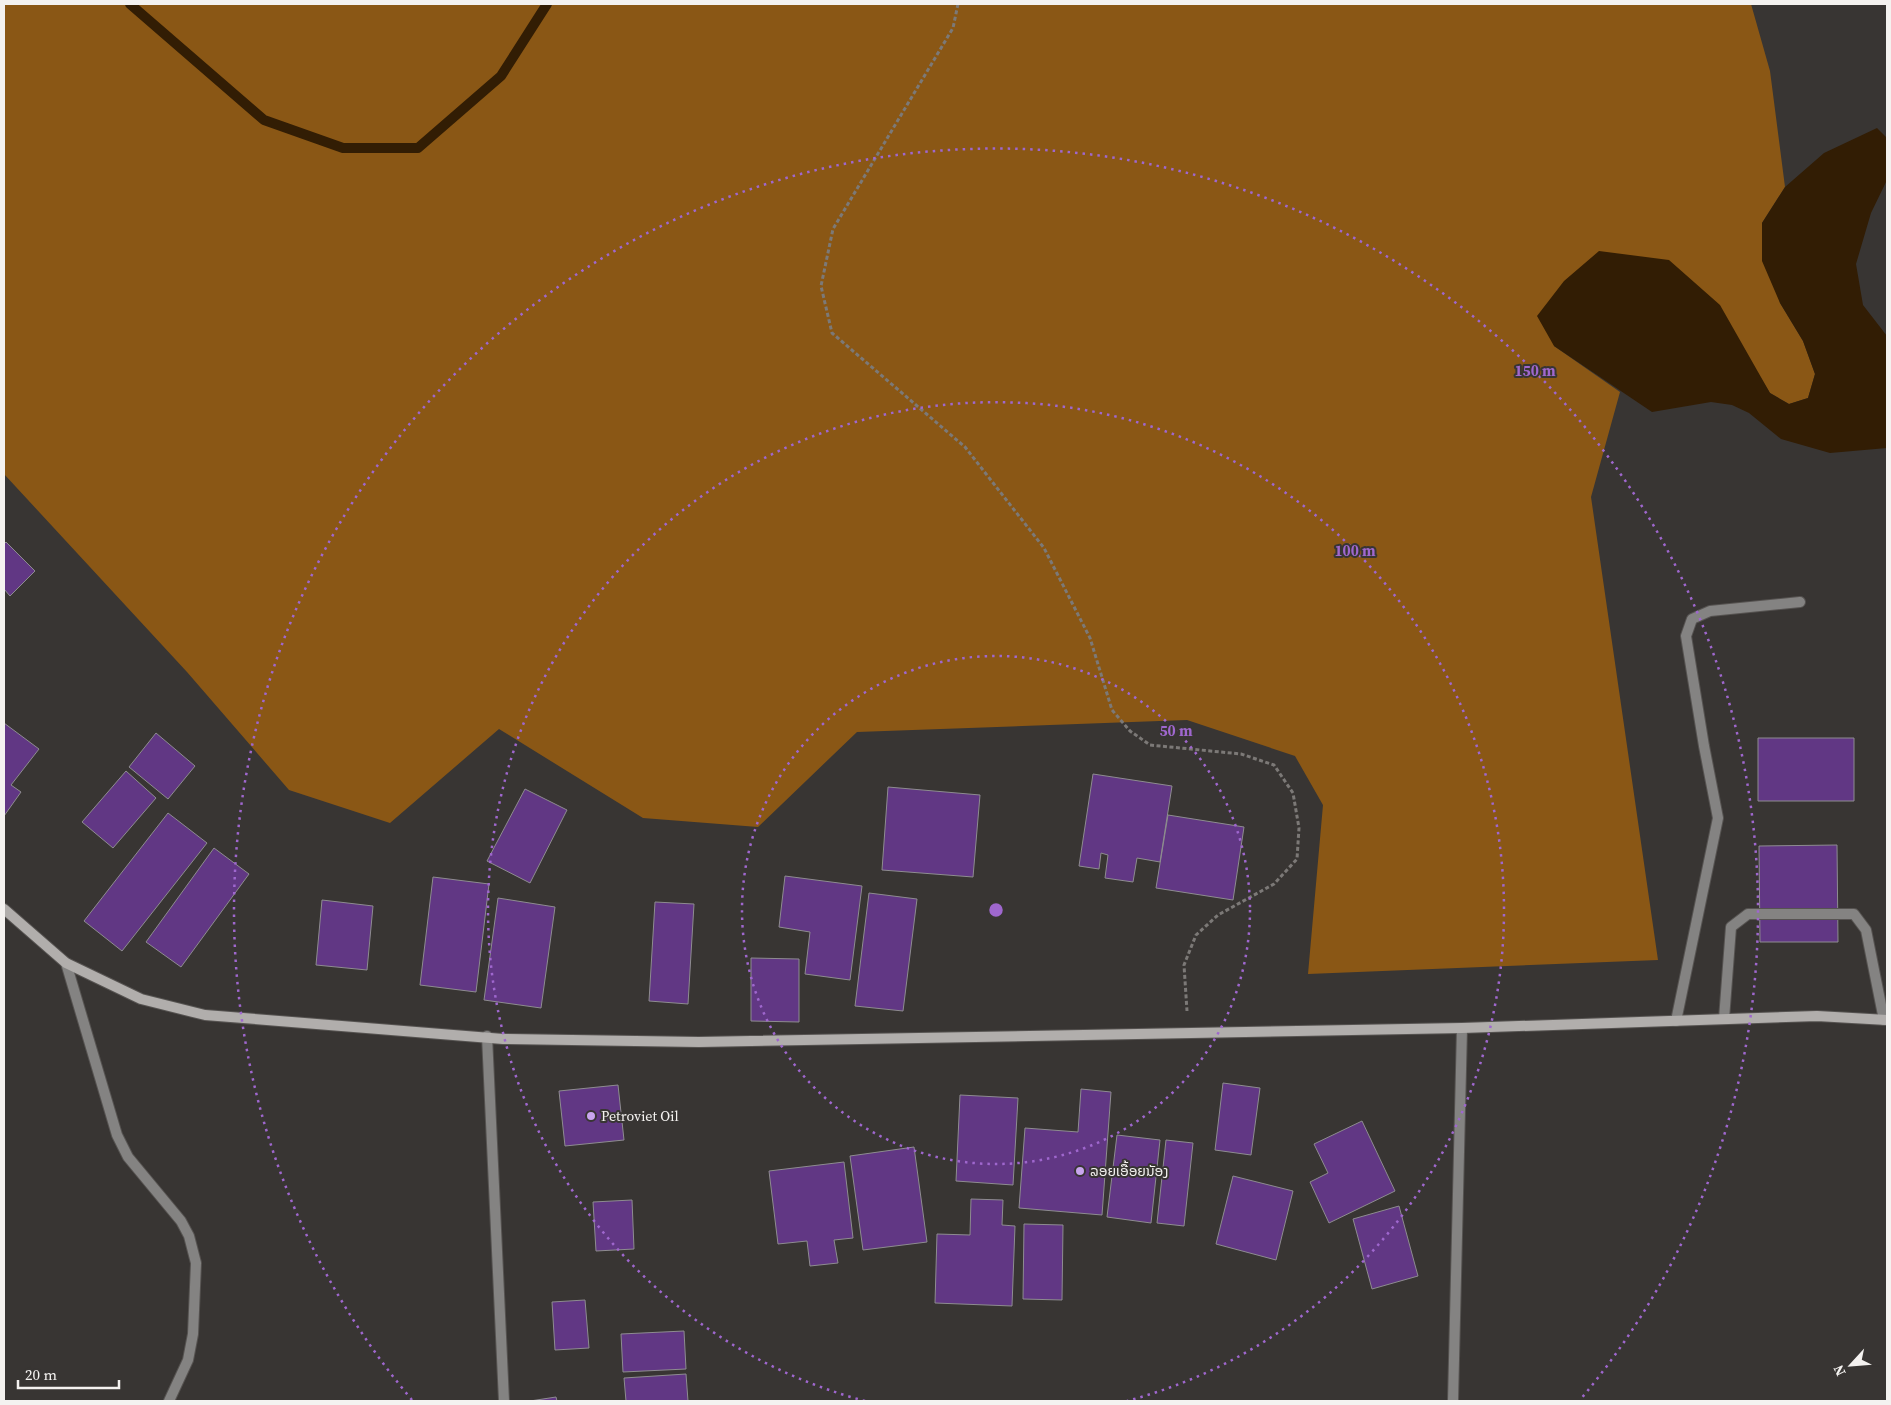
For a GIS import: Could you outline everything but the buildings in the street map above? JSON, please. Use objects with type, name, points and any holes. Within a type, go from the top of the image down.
[{"type":"main road","points":[[4,909],[66,963],[141,999],[206,1015],[503,1038],[699,1042],[1462,1028],[1817,1016],[1886,1020]]},
{"type":"street","points":[[1676,1021],[1718,818],[1686,636],[1692,619],[1710,611],[1800,602]]},
{"type":"street","points":[[1724,1019],[1731,927],[1748,914],[1854,914],[1866,930],[1886,1020]]},
{"type":"street","points":[[66,963],[117,1135],[134,1164],[181,1221],[189,1236],[196,1263],[193,1334],[188,1360],[169,1401]]},
{"type":"street","points":[[1453,1401],[1462,1028]]},
{"type":"street","points":[[487,1036],[504,1401]]},
{"type":"path","points":[[958,4],[953,28],[832,229],[821,286],[832,333],[965,447],[1044,548],[1090,638],[1112,710],[1130,731],[1150,745],[1241,754],[1274,765],[1293,793],[1299,828],[1297,858],[1274,884],[1218,915],[1196,935],[1184,966],[1188,1033]]},
{"type":"shaded area","points":[[4,4],[1751,4],[1770,71],[1785,187],[1762,223],[1780,303],[1803,341],[1815,374],[1808,398],[1789,404],[1770,393],[1748,357],[1554,346],[1620,392],[1591,497],[1658,960],[1308,974],[1323,805],[1295,756],[1187,720],[857,732],[758,827],[643,818],[499,729],[390,823],[289,790],[187,672],[4,474]]},
{"type":"shaded area","points":[[1877,128],[1887,138],[1887,180],[1871,213],[1856,264],[1863,305],[1887,336],[1887,448],[1830,453],[1781,439],[1749,413],[1732,405],[1711,402],[1652,412],[1554,346],[1537,316],[1564,281],[1599,251],[1669,260],[1720,305],[1770,393],[1789,404],[1808,398],[1815,374],[1803,341],[1780,303],[1762,261],[1762,223],[1785,187],[1824,153]]},
{"type":"waterway","points":[[130,4],[264,120],[343,148],[418,148],[501,76],[547,4]]},
{"type":"place","name":"Petroviet Oil","points":[[591,1116]]},
{"type":"place","name":"ລອຍເອື້ອຍນັອງ","points":[[1080,1171]]}]
